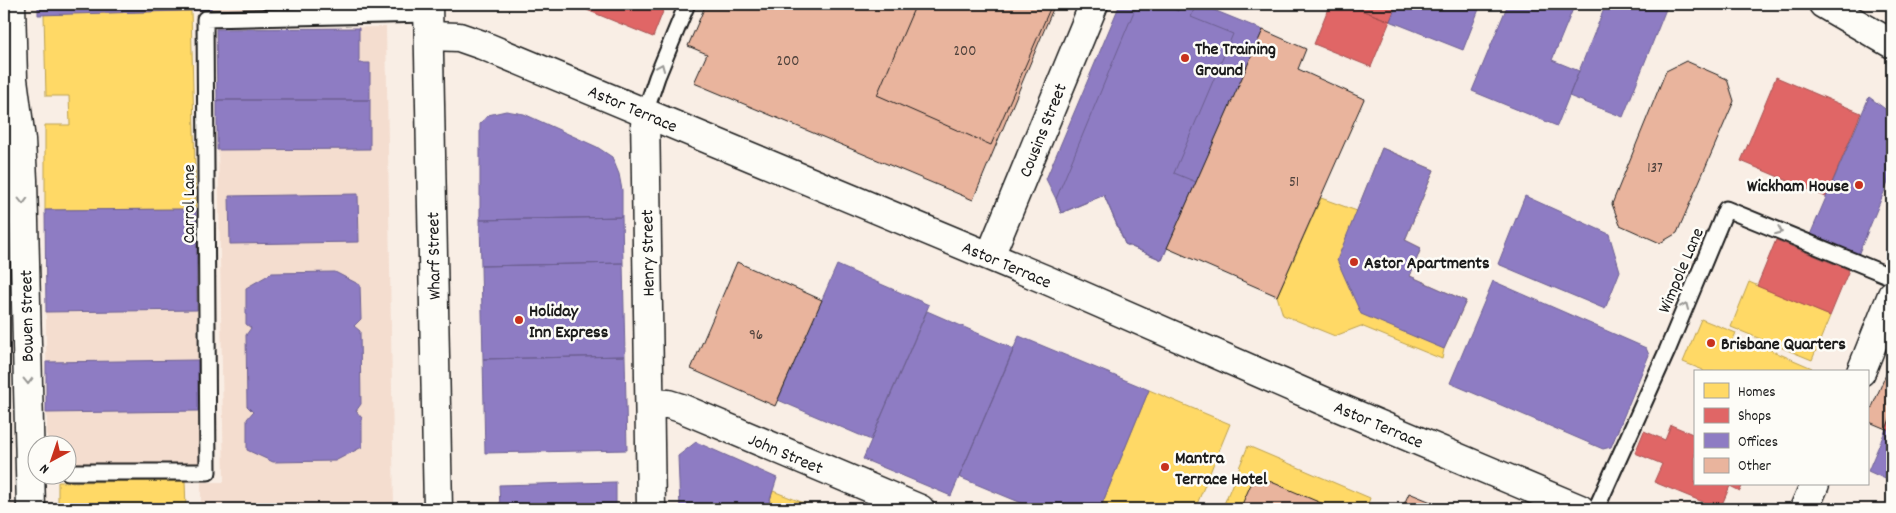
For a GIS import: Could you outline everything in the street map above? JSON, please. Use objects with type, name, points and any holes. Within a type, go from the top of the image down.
[{"type":"street","name":"Bowen Street","points":[[11,4],[13,152],[32,436]]},
{"type":"street","name":"Cousins Street","points":[[990,256],[1094,4]]},
{"type":"street","points":[[1823,4],[1892,44]]},
{"type":"street","name":"Astor Terrace","points":[[428,18],[459,37],[990,256],[1326,402],[1580,509]]},
{"type":"street","name":"Wharf Street","points":[[428,18],[438,509]]},
{"type":"street","name":"Henry Street","points":[[645,113],[651,509]]},
{"type":"street","points":[[1862,370],[1892,295]]},
{"type":"street","name":"John Street","points":[[650,404],[668,404],[681,408],[920,509]]},
{"type":"street","name":"Bowen Street","points":[[31,509],[33,486]]},
{"type":"street","points":[[1804,509],[1813,486]]},
{"type":"lane","name":"Henry Street","points":[[645,113],[657,77],[687,4]]},
{"type":"lane","name":"Carrol Lane","points":[[78,472],[208,472],[205,19],[428,18]]},
{"type":"lane","name":"Wimpole Lane","points":[[1596,509],[1667,351],[1726,209],[1892,277]]},
{"type":"shaded area","points":[[38,4],[381,4],[381,6],[38,15]]},
{"type":"shaded area","points":[[386,27],[394,509],[201,509],[201,482],[224,482],[216,29]]},
{"type":"shaded area","points":[[196,209],[199,464],[78,465],[78,436],[47,436],[45,210]]},
{"type":"building: Homes","points":[[715,4],[891,4],[846,110],[786,85],[770,92],[709,66],[707,54],[721,18],[714,8]]},
{"type":"building: Homes","points":[[191,11],[196,209],[45,210],[45,125],[70,125],[69,96],[46,96],[44,14]]},
{"type":"building: Homes","name":"Astor Apartments","points":[[1382,148],[1434,170],[1405,240],[1421,248],[1410,276],[1466,301],[1444,349],[1442,359],[1361,326],[1335,336],[1283,315],[1277,296],[1321,198],[1357,211]]},
{"type":"building: Homes","points":[[1749,282],[1830,316],[1812,360],[1731,327]]},
{"type":"building: Homes","name":"Brisbane Quarters","points":[[1701,319],[1736,333],[1730,345],[1742,351],[1747,340],[1812,368],[1811,370],[1703,370],[1683,362]]},
{"type":"building: Homes","name":"Mantra Terrace Hotel","points":[[1149,390],[1230,424],[1195,509],[1100,509]]},
{"type":"building: Homes","points":[[1248,446],[1370,498],[1366,509],[1222,509]]},
{"type":"building: Homes","points":[[185,481],[186,509],[58,509],[58,486],[78,486],[78,482]]},
{"type":"building: Homes","points":[[773,491],[819,509],[767,509]]},
{"type":"building: Shops","points":[[589,4],[666,4],[653,37],[587,10]]},
{"type":"building: Shops","points":[[1330,4],[1345,4],[1390,21],[1371,67],[1314,44]]},
{"type":"building: Shops","points":[[1345,4],[1397,4],[1390,21]]},
{"type":"building: Shops","points":[[1776,77],[1861,113],[1826,197],[1741,161]]},
{"type":"building: Shops","points":[[1776,240],[1849,270],[1830,316],[1757,286]]},
{"type":"building: Shops","points":[[1892,414],[1892,432],[1886,429]]},
{"type":"building: Shops","points":[[1671,425],[1694,435],[1694,486],[1730,486],[1720,509],[1654,482],[1662,464],[1635,453],[1644,431],[1665,440]]},
{"type":"building: Shops","points":[[1730,486],[1742,486],[1740,491]]},
{"type":"building: Offices","points":[[38,4],[211,4],[211,10],[38,15]]},
{"type":"building: Offices","points":[[1120,4],[1199,4],[1263,30],[1162,260],[1125,244],[1104,195],[1061,213],[1046,179]]},
{"type":"building: Offices","points":[[1137,4],[1161,4],[1178,11],[1181,4],[1196,4],[1191,17],[1233,34],[1174,173],[1196,182],[1162,260],[1125,244],[1104,195],[1061,213],[1056,199]]},
{"type":"building: Offices","points":[[1397,4],[1481,4],[1463,50],[1390,21]]},
{"type":"building: Offices","points":[[1508,4],[1575,4],[1552,60],[1579,71],[1557,126],[1472,91]]},
{"type":"building: Offices","points":[[1606,4],[1668,4],[1623,117],[1569,96]]},
{"type":"building: Offices","points":[[359,28],[359,63],[370,63],[370,100],[217,100],[216,29]]},
{"type":"building: Offices","name":"Wickham House","points":[[1869,97],[1892,114],[1892,173],[1858,255],[1810,235]]},
{"type":"building: Offices","points":[[217,100],[370,100],[370,149],[217,150]]},
{"type":"building: Offices","points":[[506,111],[524,114],[597,147],[612,157],[619,174],[622,190],[622,217],[480,220],[480,124],[488,115]]},
{"type":"building: Offices","name":"Astor Apartments","points":[[1382,148],[1434,170],[1405,240],[1421,248],[1410,276],[1466,301],[1444,349],[1361,314],[1337,260]]},
{"type":"building: Offices","points":[[358,194],[359,242],[230,244],[229,196]]},
{"type":"building: Offices","points":[[1525,196],[1609,234],[1620,271],[1605,309],[1498,264]]},
{"type":"building: Offices","points":[[196,209],[197,310],[46,312],[45,210]]},
{"type":"building: Offices","points":[[622,217],[623,263],[481,266],[480,220]]},
{"type":"building: Offices","points":[[623,263],[625,356],[483,359],[481,266]]},
{"type":"building: Offices","points":[[837,265],[929,305],[871,440],[778,400]]},
{"type":"building: Offices","points":[[335,272],[360,285],[361,319],[354,326],[360,331],[361,404],[356,411],[362,418],[362,447],[335,461],[273,462],[247,450],[247,419],[253,412],[247,406],[246,335],[251,328],[246,324],[246,288],[272,273]]},
{"type":"building: Offices","points":[[1493,281],[1646,348],[1649,355],[1611,447],[1603,449],[1450,383]]},
{"type":"building: Offices","points":[[927,311],[1014,349],[951,496],[863,459]]},
{"type":"building: Offices","points":[[1019,336],[1149,390],[1100,509],[1036,509],[959,477]]},
{"type":"building: Offices","points":[[625,356],[627,450],[485,453],[483,359]]},
{"type":"building: Offices","points":[[198,360],[198,411],[46,413],[46,362]]},
{"type":"building: Offices","points":[[1886,429],[1892,432],[1892,482],[1868,471]]},
{"type":"building: Offices","points":[[7,440],[8,509],[4,509],[4,442]]},
{"type":"building: Offices","points":[[696,442],[777,478],[767,509],[680,509],[678,456]]},
{"type":"building: Offices","points":[[616,482],[616,509],[500,509],[499,485]]},
{"type":"building: Other","points":[[706,4],[1055,4],[973,200],[694,83],[707,54],[688,46]]},
{"type":"building: Other","points":[[916,4],[1052,4],[991,145],[877,95]]},
{"type":"building: Other","points":[[1263,30],[1306,49],[1298,69],[1364,99],[1277,296],[1167,248]]},
{"type":"building: Other","points":[[1686,61],[1727,79],[1734,101],[1677,233],[1660,243],[1620,225],[1612,204],[1666,71]]},
{"type":"building: Other","points":[[737,262],[822,300],[775,406],[691,369]]},
{"type":"building: Other","points":[[1890,365],[1892,365],[1892,414],[1886,429],[1868,421],[1868,417]]},
{"type":"building: Other","points":[[1255,475],[1335,509],[1240,509]]},
{"type":"building: Other","points":[[1409,493],[1436,504],[1449,509],[1402,509]]},
{"type":"place","name":"The Training Ground","points":[[1185,58]]},
{"type":"place","name":"Wickham House","points":[[1859,185]]},
{"type":"place","name":"Astor Apartments","points":[[1354,262]]},
{"type":"place","name":"Holiday Inn Express","points":[[519,320]]},
{"type":"place","name":"Brisbane Quarters","points":[[1711,343]]},
{"type":"place","name":"Mantra Terrace Hotel","points":[[1165,467]]}]
